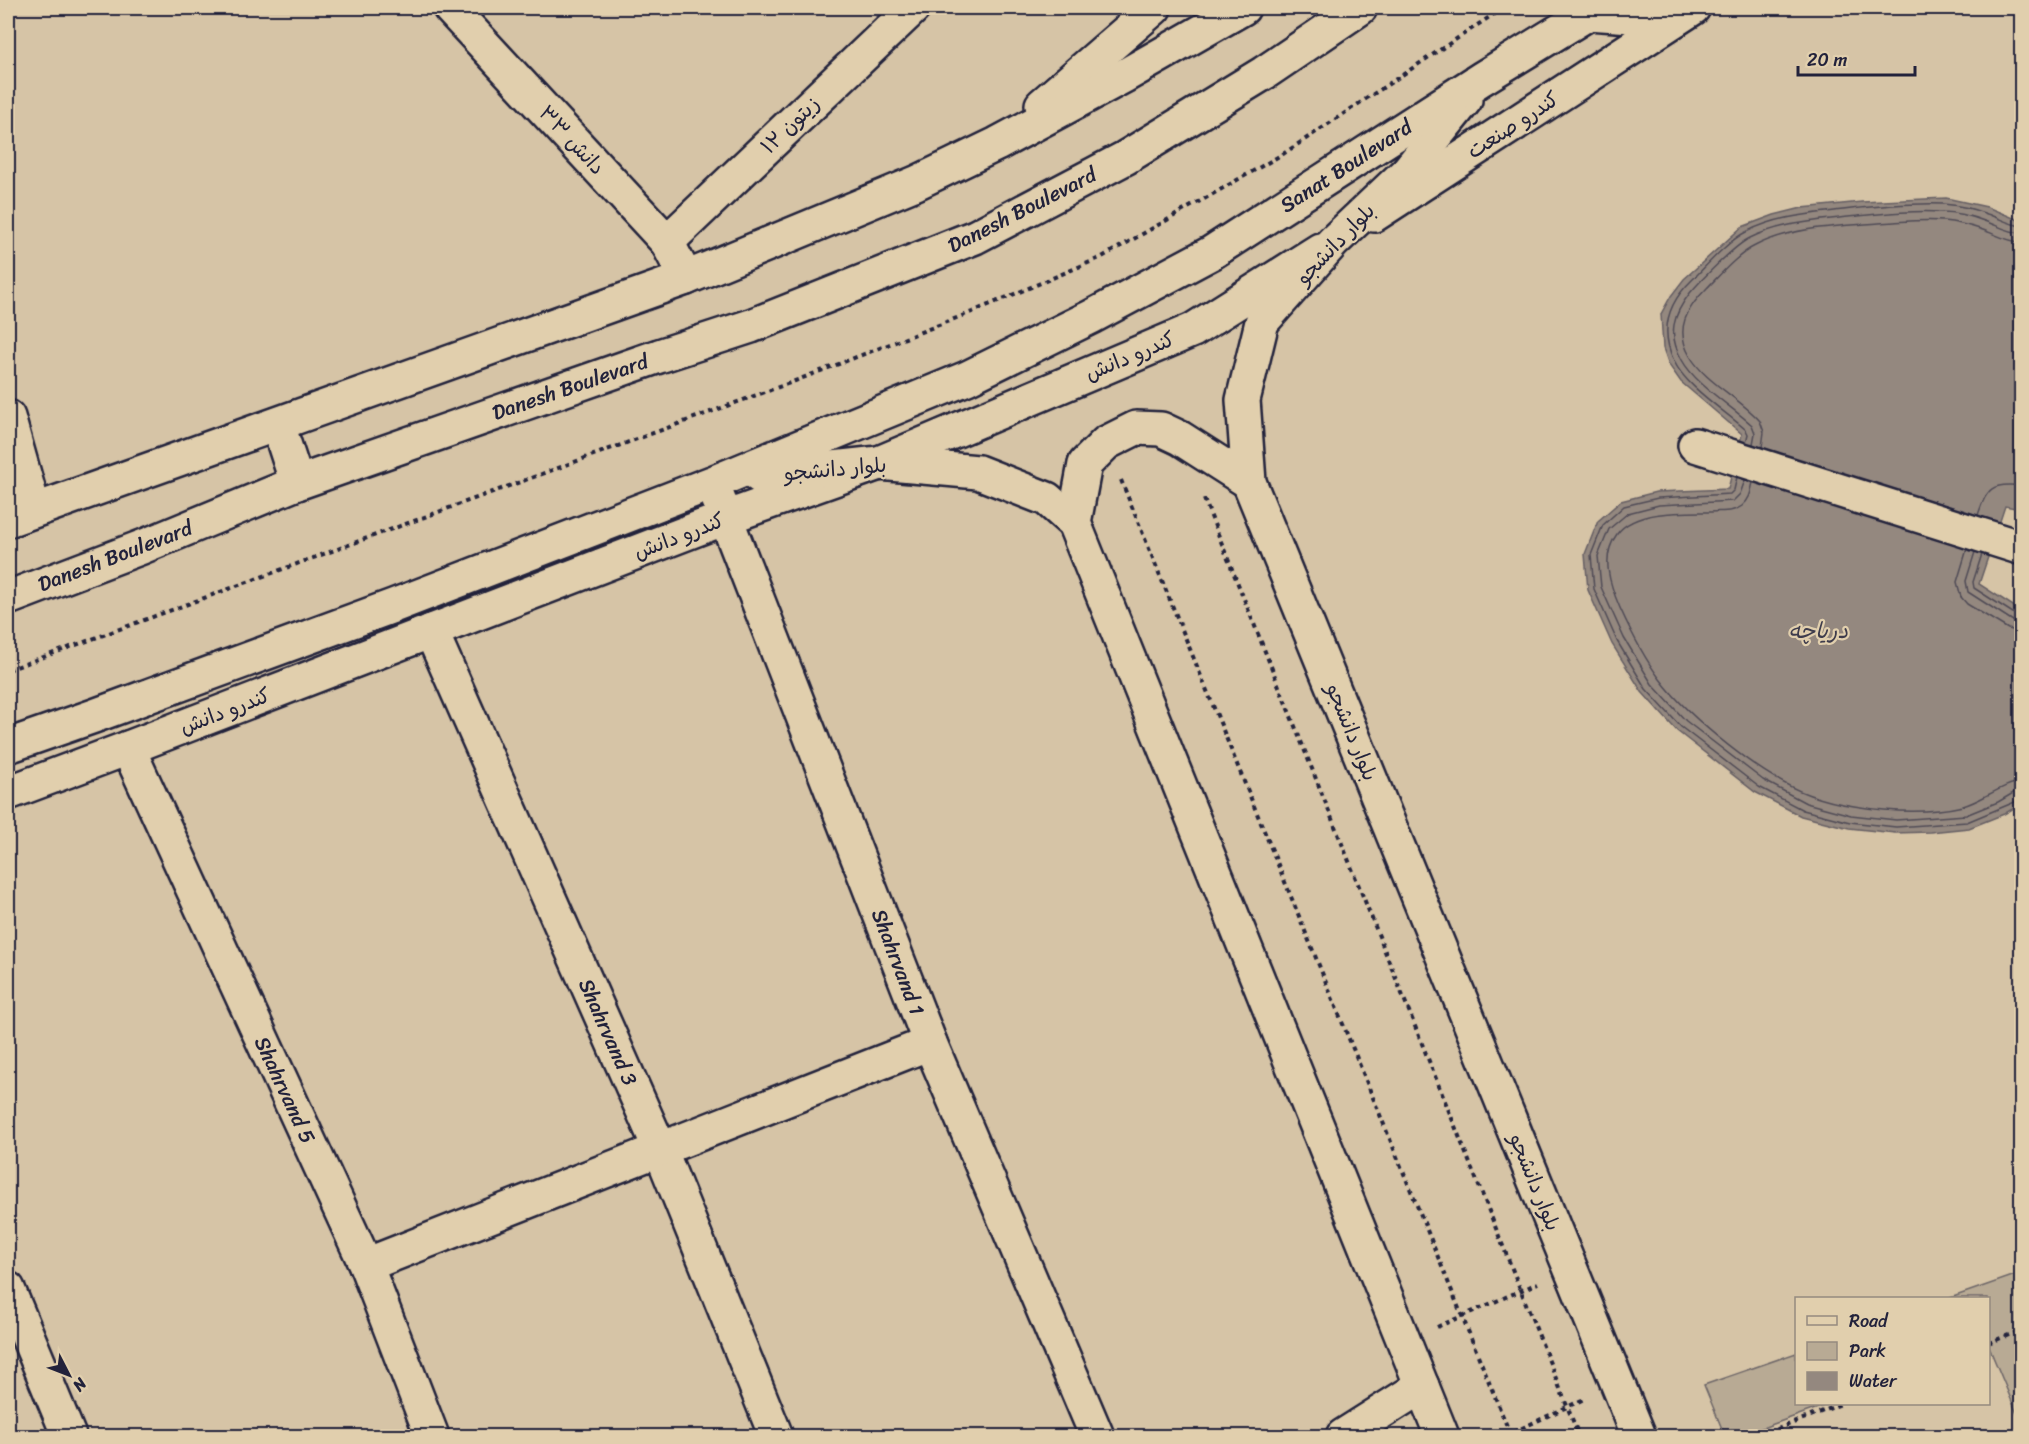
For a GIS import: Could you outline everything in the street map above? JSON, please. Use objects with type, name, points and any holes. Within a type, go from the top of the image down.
[{"type":"street","name":"دانش ۳۳","points":[[450,8],[667,242],[686,278]]},
{"type":"street","name":"زیتون ۱۲","points":[[667,242],[913,8]]},
{"type":"street","points":[[997,144],[1154,8]]},
{"type":"street","points":[[8,417],[21,515],[686,278],[916,183],[997,144],[1124,76],[1243,8]]},
{"type":"street","name":"Danesh Boulevard","points":[[8,598],[142,547],[297,483],[751,326],[975,237],[1125,158],[1264,73],[1360,8]]},
{"type":"street","points":[[1593,10],[1684,13]]},
{"type":"street","name":"Sanat Boulevard","points":[[712,483],[967,378],[1091,317],[1211,253],[1481,79],[1593,10]]},
{"type":"street","name":"کندرو صنعت","points":[[1333,242],[1684,13]]},
{"type":"street","name":"بلوار دانشجو","points":[[1481,79],[1407,172],[1333,242],[1262,322],[1243,400],[1249,482],[1639,1437]]},
{"type":"street","name":"کندرو دانش","points":[[8,793],[725,518],[879,463],[1193,330],[1333,242]]},
{"type":"street","points":[[278,424],[297,483]]},
{"type":"street","points":[[1074,523],[1085,464],[1106,443],[1136,428],[1161,429],[1180,438],[1249,482]]},
{"type":"street","points":[[1695,445],[2022,548]]},
{"type":"street","name":"بلوار دانشجو","points":[[712,483],[879,463],[978,472],[1047,499],[1074,523],[1442,1437]]},
{"type":"street","points":[[8,746],[393,606],[712,483]]},
{"type":"street","name":"Shahrvand 1","points":[[712,483],[930,1043],[1097,1437]]},
{"type":"street","name":"Shahrvand 3","points":[[431,631],[660,1149],[776,1437]]},
{"type":"street","name":"Shahrvand 5","points":[[129,748],[366,1265],[432,1437]]},
{"type":"street","points":[[366,1265],[930,1043]]},
{"type":"street","points":[[8,1289],[69,1437]]},
{"type":"street","points":[[1342,1437],[1422,1386]]},
{"type":"path","points":[[8,670],[795,381],[972,312],[1102,257],[1282,154],[1503,8]]},
{"type":"path","points":[[1106,443],[1509,1436],[1617,1383]]},
{"type":"path","points":[[1202,494],[1579,1437]]},
{"type":"path","points":[[1403,1341],[1570,1269]]},
{"type":"path","points":[[1990,1343],[2022,1330]]},
{"type":"path","points":[[1760,1437],[1839,1405]]},
{"type":"green space","points":[[2022,1273],[2021,1423],[1990,1349],[1990,1297],[1953,1297]]},
{"type":"green space","points":[[1795,1353],[1795,1405],[1826,1405],[1740,1436],[1725,1436],[1704,1385]]},
{"type":"water","name":"دریاچه","points":[[1946,198],[1987,207],[2021,221],[2021,509],[2005,506],[1979,584],[2021,611],[2021,804],[2004,814],[1969,828],[1895,833],[1849,828],[1801,816],[1755,792],[1677,731],[1642,692],[1612,644],[1588,590],[1585,554],[1598,521],[1621,501],[1656,492],[1728,489],[1742,434],[1681,382],[1669,365],[1663,348],[1661,314],[1684,279],[1742,227],[1774,215],[1802,208],[1862,202]]}]
